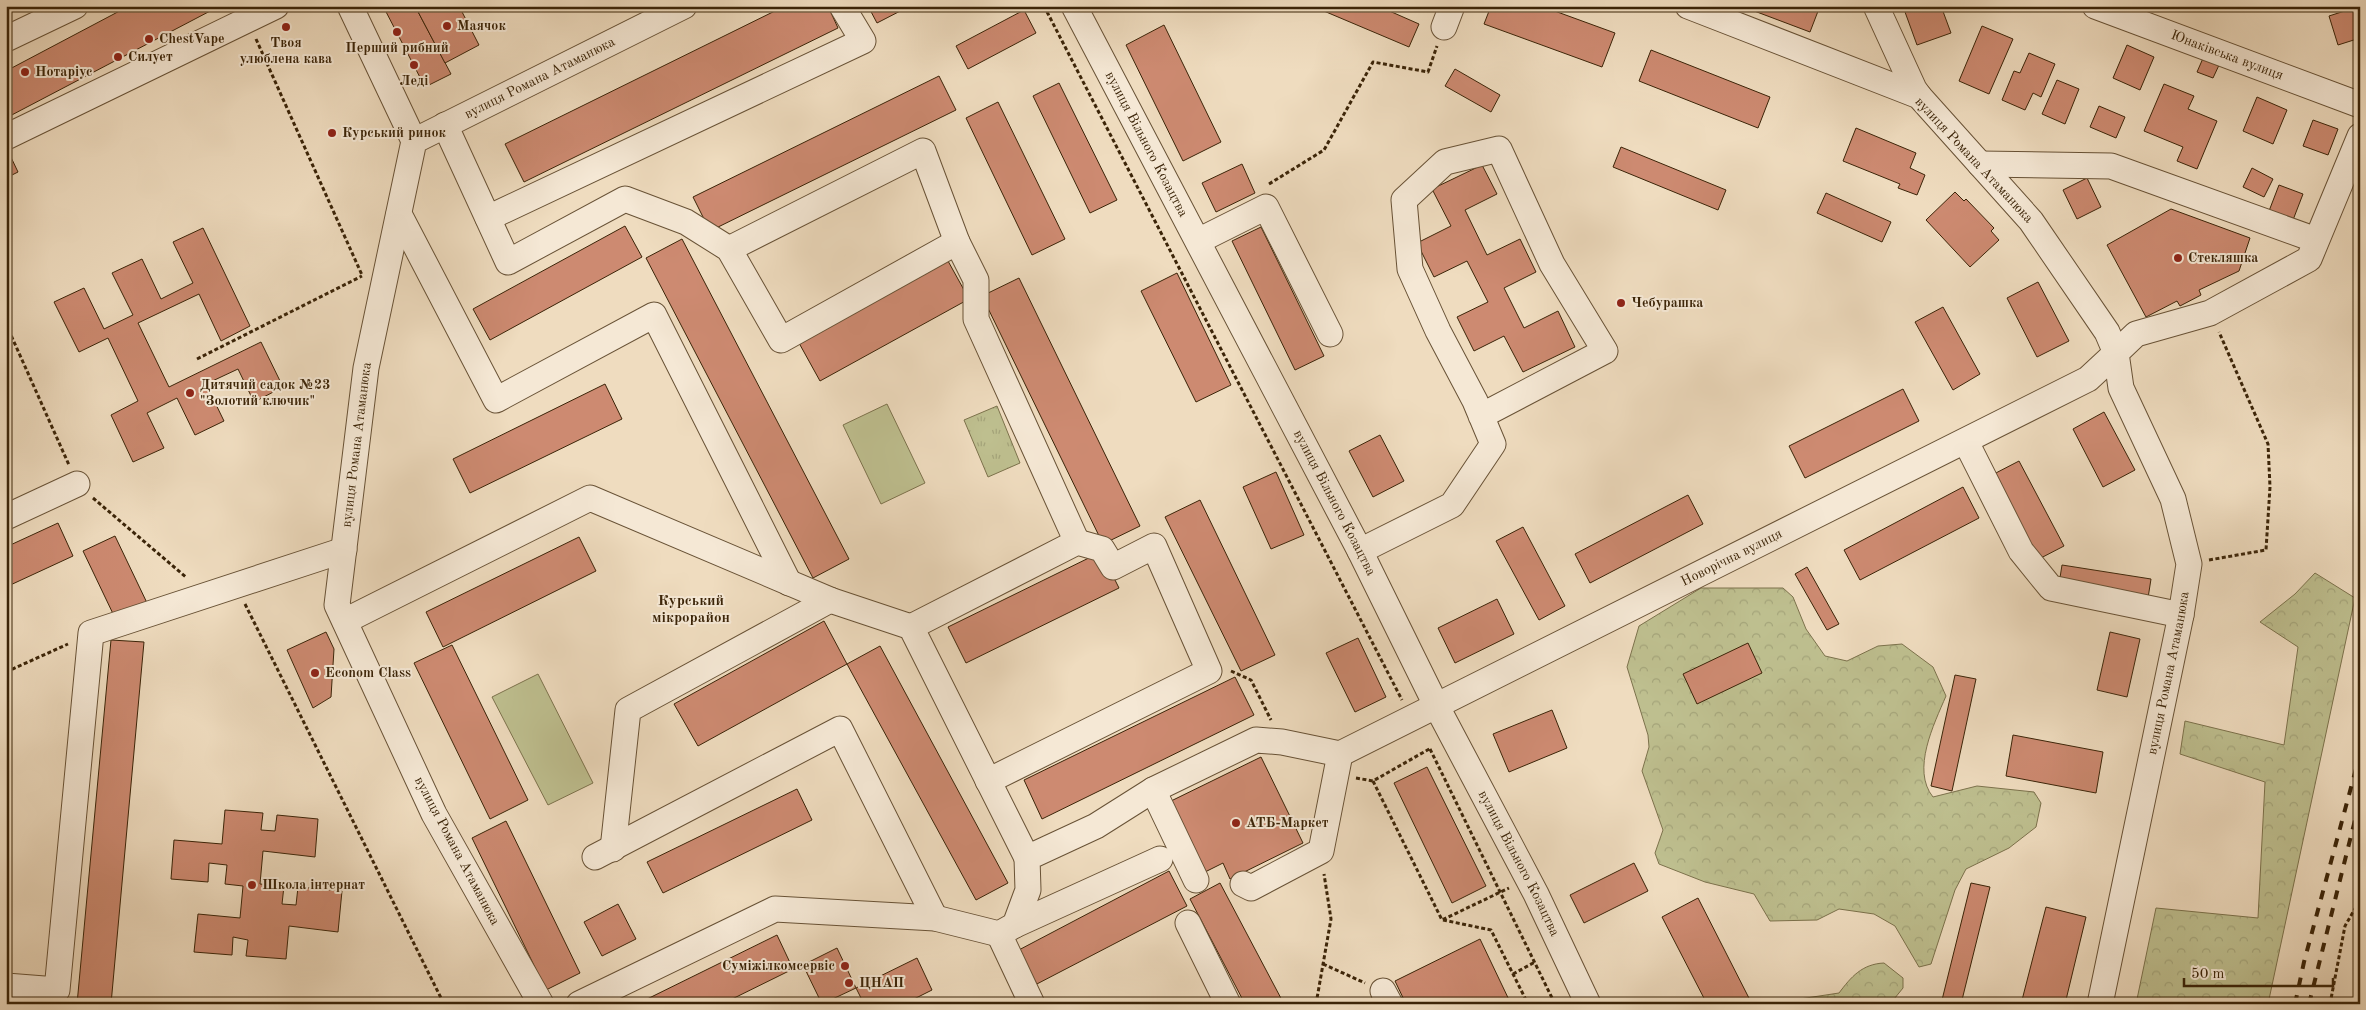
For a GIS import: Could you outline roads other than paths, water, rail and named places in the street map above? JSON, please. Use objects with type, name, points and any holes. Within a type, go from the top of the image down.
[{"type":"street","points":[[6,39],[75,6]]},
{"type":"street","points":[[6,137],[244,13],[276,6]]},
{"type":"street","points":[[350,6],[414,141]]},
{"type":"street","name":"вулиця Романа Атаманюка","points":[[541,1004],[434,814],[337,605],[366,368],[414,141],[684,6]]},
{"type":"street","points":[[488,218],[863,41],[842,6]]},
{"type":"street","name":"вулиця Вільного Козацтва","points":[[1074,6],[1360,552],[1436,705],[1527,878],[1588,1004]]},
{"type":"street","name":"вулиця Романа Атаманюка","points":[[1688,6],[1919,96],[2031,221],[2107,332],[2116,353],[2121,388],[2173,499],[2189,564],[2181,616],[2100,1004]]},
{"type":"street","points":[[1876,6],[1919,96]]},
{"type":"street","name":"Юнаківська вулиця","points":[[2095,6],[2360,105]]},
{"type":"street","points":[[445,126],[508,262],[625,199],[686,222],[729,249],[781,340],[957,242]]},
{"type":"street","points":[[2116,353],[2136,334],[2210,313],[2313,250],[2360,136]]},
{"type":"street","points":[[1360,552],[1452,505],[1493,444],[1410,270],[1404,200],[1445,162],[1499,149],[1552,264],[1605,351],[1481,416]]},
{"type":"street","points":[[729,249],[923,151],[957,242],[976,280],[976,319],[1076,542]]},
{"type":"street","points":[[1980,164],[2111,166],[2313,250]]},
{"type":"street","points":[[1198,241],[1266,207],[1330,334]]},
{"type":"street","points":[[399,214],[496,400],[654,315],[790,583]]},
{"type":"street","name":"Новорічна вулиця","points":[[1340,754],[1966,442],[2088,379],[2116,353]]},
{"type":"street","points":[[1966,442],[2021,551],[2051,588],[2181,616]]},
{"type":"street","points":[[6,517],[77,484]]},
{"type":"street","points":[[345,621],[590,498],[830,600],[911,627],[1027,858],[1028,890],[1007,930],[1032,1004]]},
{"type":"street","points":[[911,627],[1076,542],[1102,549],[1113,567],[1154,546],[1209,670],[988,781]]},
{"type":"street","points":[[6,986],[57,990],[91,633],[344,550]]},
{"type":"street","points":[[830,600],[628,710],[604,853],[840,730],[935,918]]},
{"type":"street","points":[[1027,858],[1096,826],[1153,790],[1256,740],[1282,742],[1340,754],[1321,851],[1251,888],[1243,884]]},
{"type":"street","points":[[1153,790],[1196,880]]},
{"type":"street","points":[[579,1004],[775,909],[935,918],[1007,930],[1160,859]]},
{"type":"street","points":[[1188,923],[1228,1004]]},
{"type":"railway","points":[[2295,1004],[2304,962],[2360,754]]},
{"type":"railway","points":[[2309,1004],[2360,800]]},
{"type":"place","name":"Маячок","points":[[447,26]]},
{"type":"place","name":"Твоя улюблена кава","points":[[286,27]]},
{"type":"place","name":"Перший рибний","points":[[397,32]]},
{"type":"place","name":"ChestVape","points":[[149,39]]},
{"type":"place","name":"Силует","points":[[118,57]]},
{"type":"place","name":"Леді","points":[[414,65]]},
{"type":"place","name":"Нотаріус","points":[[25,72]]},
{"type":"place","name":"Курський ринок","points":[[332,133]]},
{"type":"place","name":"Стекляшка","points":[[2178,258]]},
{"type":"place","name":"Чебурашка","points":[[1621,303]]},
{"type":"place","name":"Дитячий садок №23 \"Золотий ключик\"","points":[[190,393]]},
{"type":"place","name":"Econom Class","points":[[315,673]]},
{"type":"place","name":"АТБ-Маркет","points":[[1236,823]]},
{"type":"place","name":"Школа інтернат","points":[[252,885]]},
{"type":"place","name":"Суміжілкомсервіс","points":[[845,966]]},
{"type":"place","name":"ЦНАП","points":[[849,983]]},
{"type":"district","name":"Курський мікрорайон","points":[[691,610]]}]
